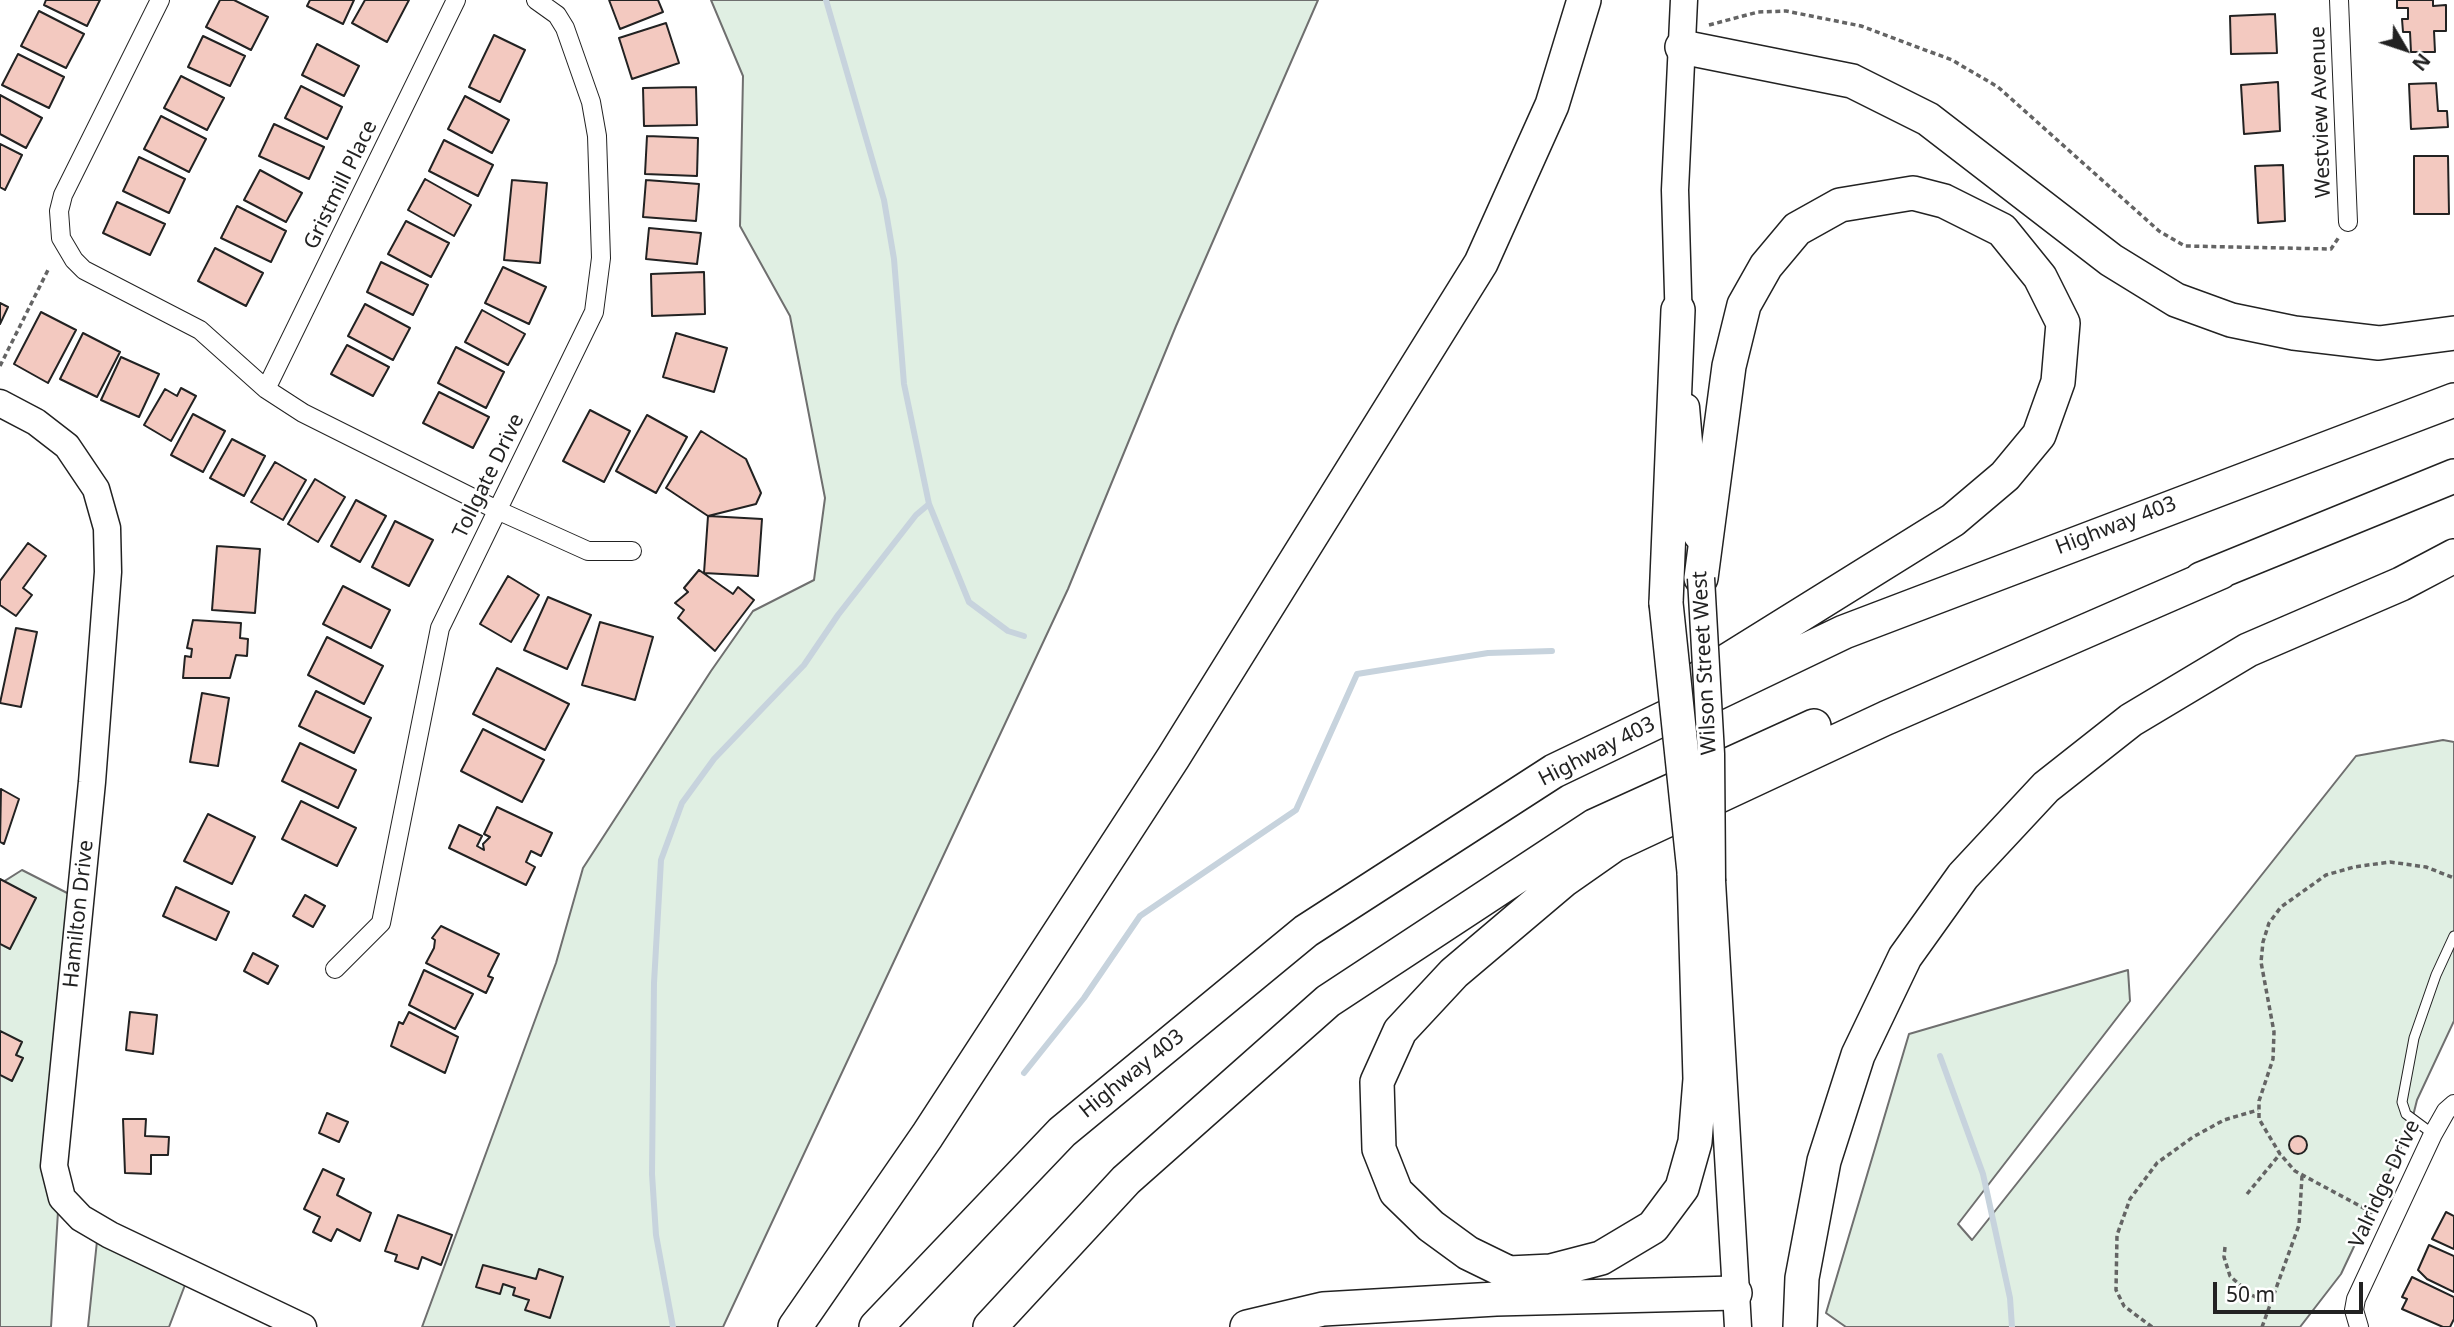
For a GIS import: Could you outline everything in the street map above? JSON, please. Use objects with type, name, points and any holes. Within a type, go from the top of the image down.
[{"type":"highway","points":[[795,1327],[927,1136],[1173,758],[1481,262],[1552,105],[1584,0]]},
{"type":"highway","points":[[1682,38],[1852,81],[1928,119],[2111,260],[2187,304],[2231,320],[2294,333],[2379,343],[2454,332]]},
{"type":"highway","points":[[1554,771],[1952,520],[2005,476],[2039,435],[2058,382],[2063,323],[2039,277],[2002,230],[1944,201],[1913,193],[1840,205],[1797,229],[1766,266],[1744,305],[1729,366],[1701,578]]},
{"type":"highway","points":[[1678,310],[1666,603],[1703,876],[1700,1079],[1695,1142],[1682,1188],[1653,1227],[1601,1258],[1550,1271],[1509,1273],[1468,1253],[1431,1226],[1396,1192],[1379,1149],[1377,1082],[1400,1031],[1454,973],[1564,880],[1614,845],[1886,718],[2221,572],[2454,476]]},
{"type":"highway","name":"Highway 403","points":[[876,1327],[1062,1132],[1306,931],[1554,771],[1844,632],[2454,400]]},
{"type":"highway","points":[[1800,1327],[1802,1278],[1824,1161],[1858,1055],[1905,957],[1963,876],[2046,787],[2132,720],[2248,649],[2401,584],[2454,556]]},
{"type":"highway","points":[[990,1327],[1126,1181],[1328,1001],[1594,827],[1858,706],[2221,572]]},
{"type":"highway","points":[[1247,1327],[1323,1309],[1496,1299],[1735,1293]]},
{"type":"main road","name":"Wilson Street West","points":[[1684,0],[1675,190],[1678,310],[1701,578],[1711,754],[1703,876],[1738,1327]]},
{"type":"main road","name":"Hamilton Drive","points":[[0,403],[36,422],[68,446],[96,489],[107,528],[108,572],[92,782],[54,1166],[62,1198],[81,1217],[110,1235],[303,1327]]},
{"type":"street","points":[[160,0],[63,195],[59,211],[61,238],[65,248],[84,270],[200,330],[267,389],[303,413],[497,510],[587,551],[632,551]]},
{"type":"street","name":"Gristmill Place","points":[[267,389],[456,0]]},
{"type":"street","name":"Tollgate Drive","points":[[335,969],[381,923],[440,628],[586,332],[599,286],[597,136],[591,102],[565,28],[556,15],[536,0]]},
{"type":"street","name":"Westview Avenue","points":[[2339,0],[2348,222]]},
{"type":"street","name":"Valridge Drive","points":[[2359,1327],[2354,1310],[2356,1299],[2433,1134],[2446,1111],[2454,1104]]},
{"type":"lane","points":[[2433,1134],[2406,1114],[2402,1102],[2414,1038],[2436,975],[2454,936]]},
{"type":"path","points":[[1682,38],[1758,12],[1786,10],[1861,26],[1952,60],[1998,87],[2159,231],[2185,246],[2331,249],[2348,222]]},
{"type":"path","points":[[0,366],[48,270]]},
{"type":"path","points":[[2373,1213],[2302,1176],[2280,1154],[2263,1127],[2258,1110],[2273,1059],[2274,1032],[2261,962],[2263,942],[2269,923],[2281,907],[2326,875],[2354,867],[2390,862],[2426,867],[2454,878]]},
{"type":"path","points":[[2152,1327],[2124,1306],[2116,1290],[2114,1273],[2117,1235],[2130,1199],[2157,1163],[2193,1137],[2224,1120],[2258,1110]]},
{"type":"path","points":[[2248,1194],[2280,1154]]},
{"type":"path","points":[[2262,1327],[2299,1225],[2302,1176]]},
{"type":"path","points":[[2225,1247],[2226,1267],[2230,1276],[2251,1295],[2270,1303]]},
{"type":"green space","points":[[711,0],[1318,0],[1176,326],[1068,589],[723,1327],[422,1327],[556,963],[583,868],[753,611],[814,580],[825,498],[790,316],[740,226],[743,76]]},
{"type":"green space","points":[[2443,740],[2454,742],[2454,1021],[2417,1100],[2410,1128],[2341,1274],[2300,1327],[1846,1327],[1826,1313],[1909,1034],[2128,970],[2130,1001],[1958,1224],[1972,1240],[2356,756]]},
{"type":"green space","points":[[22,870],[77,898],[51,1327],[0,1327],[0,884]]},
{"type":"green space","points":[[97,1241],[185,1285],[169,1327],[88,1327]]},
{"type":"building","points":[[46,0],[100,0],[87,26],[44,5]]},
{"type":"building","points":[[220,0],[234,0],[268,17],[251,50],[206,27]]},
{"type":"building","points":[[310,0],[354,0],[343,24],[307,6]]},
{"type":"building","points":[[365,0],[409,0],[387,42],[352,23]]},
{"type":"building","points":[[609,0],[658,0],[663,12],[620,29]]},
{"type":"building","points":[[2397,0],[2433,0],[2433,6],[2446,5],[2446,31],[2434,31],[2435,52],[2411,52],[2410,32],[2403,32],[2402,19],[2408,19],[2408,8],[2397,8]]},
{"type":"building","points":[[39,11],[84,34],[66,68],[21,46]]},
{"type":"building","points":[[2275,14],[2277,53],[2231,54],[2230,16]]},
{"type":"building","points":[[666,23],[679,63],[632,79],[619,38]]},
{"type":"building","points":[[494,35],[525,50],[500,102],[469,87]]},
{"type":"building","points":[[203,36],[245,56],[230,86],[188,67]]},
{"type":"building","points":[[317,44],[359,66],[344,96],[302,75]]},
{"type":"building","points":[[18,54],[64,77],[49,108],[2,85]]},
{"type":"building","points":[[181,76],[224,98],[207,130],[164,108]]},
{"type":"building","points":[[2278,82],[2280,131],[2244,134],[2241,85]]},
{"type":"building","points":[[2436,83],[2438,111],[2447,111],[2448,127],[2411,129],[2409,84]]},
{"type":"building","points":[[301,86],[342,107],[327,139],[285,118]]},
{"type":"building","points":[[696,87],[697,125],[644,126],[643,88]]},
{"type":"building","points":[[0,95],[42,118],[26,148],[0,134]]},
{"type":"building","points":[[465,96],[509,120],[492,153],[448,129]]},
{"type":"building","points":[[161,116],[206,139],[189,172],[144,149]]},
{"type":"building","points":[[274,124],[324,147],[309,179],[259,156]]},
{"type":"building","points":[[647,136],[698,138],[697,176],[645,174]]},
{"type":"building","points":[[444,140],[493,165],[478,196],[429,171]]},
{"type":"building","points":[[0,144],[22,155],[5,190],[0,187]]},
{"type":"building","points":[[2414,156],[2448,156],[2449,214],[2414,214]]},
{"type":"building","points":[[139,157],[185,179],[169,213],[123,191]]},
{"type":"building","points":[[2283,165],[2285,221],[2258,223],[2255,166]]},
{"type":"building","points":[[260,170],[302,193],[286,222],[244,200]]},
{"type":"building","points":[[425,179],[471,205],[454,236],[408,210]]},
{"type":"building","points":[[512,180],[547,183],[540,263],[504,260]]},
{"type":"building","points":[[646,180],[699,184],[696,221],[643,217]]},
{"type":"building","points":[[117,202],[165,224],[150,255],[103,233]]},
{"type":"building","points":[[237,206],[286,231],[271,262],[221,238]]},
{"type":"building","points":[[406,221],[449,243],[431,277],[388,254]]},
{"type":"building","points":[[649,228],[701,233],[697,264],[646,259]]},
{"type":"building","points":[[215,248],[263,273],[246,306],[198,281]]},
{"type":"building","points":[[381,262],[428,285],[413,315],[367,292]]},
{"type":"building","points":[[503,267],[546,287],[529,324],[485,303]]},
{"type":"building","points":[[704,272],[705,314],[652,316],[651,274]]},
{"type":"building","points":[[0,303],[8,307],[0,324]]},
{"type":"building","points":[[365,304],[410,328],[393,360],[348,336]]},
{"type":"building","points":[[482,310],[525,334],[508,365],[465,342]]},
{"type":"building","points":[[41,312],[76,330],[48,383],[14,364]]},
{"type":"building","points":[[83,333],[120,352],[97,397],[60,379]]},
{"type":"building","points":[[676,333],[727,348],[714,392],[663,377]]},
{"type":"building","points":[[347,345],[389,367],[373,396],[331,374]]},
{"type":"building","points":[[456,347],[504,372],[486,408],[438,383]]},
{"type":"building","points":[[121,357],[159,374],[139,417],[101,400]]},
{"type":"building","points":[[181,388],[196,396],[171,441],[144,425],[165,389],[177,396]]},
{"type":"building","points":[[439,392],[489,417],[473,448],[423,423]]},
{"type":"building","points":[[590,410],[630,431],[604,482],[563,461]]},
{"type":"building","points":[[193,414],[225,431],[203,472],[171,455]]},
{"type":"building","points":[[647,415],[687,437],[656,493],[616,471]]},
{"type":"building","points":[[701,431],[746,459],[761,493],[756,504],[708,516],[666,488]]},
{"type":"building","points":[[232,439],[265,456],[244,496],[210,478]]},
{"type":"building","points":[[275,462],[306,480],[283,520],[251,502]]},
{"type":"building","points":[[315,479],[345,497],[318,542],[288,524]]},
{"type":"building","points":[[356,500],[386,516],[360,562],[331,546]]},
{"type":"building","points":[[708,516],[762,519],[758,576],[704,573]]},
{"type":"building","points":[[395,521],[433,540],[409,586],[372,567]]},
{"type":"building","points":[[28,543],[46,556],[23,588],[32,595],[16,616],[0,605],[0,581]]},
{"type":"building","points":[[217,546],[260,549],[255,613],[212,610]]},
{"type":"building","points":[[699,570],[733,594],[738,587],[754,600],[715,651],[678,618],[684,610],[675,603],[688,592],[684,588]]},
{"type":"building","points":[[508,576],[539,595],[511,642],[480,624]]},
{"type":"building","points":[[343,586],[390,610],[371,648],[323,624]]},
{"type":"building","points":[[548,597],[591,615],[567,669],[524,650]]},
{"type":"building","points":[[193,620],[241,623],[240,638],[248,639],[247,656],[236,655],[230,678],[183,678],[185,656],[191,657],[192,649],[187,648]]},
{"type":"building","points":[[600,622],[653,637],[635,700],[582,685]]},
{"type":"building","points":[[16,628],[37,632],[21,707],[0,703]]},
{"type":"building","points":[[327,637],[383,666],[364,704],[308,675]]},
{"type":"building","points":[[497,668],[569,704],[545,750],[473,714]]},
{"type":"building","points":[[316,691],[371,718],[354,753],[299,726]]},
{"type":"building","points":[[202,693],[229,698],[218,766],[190,762]]},
{"type":"building","points":[[483,729],[544,760],[522,802],[461,771]]},
{"type":"building","points":[[300,743],[356,770],[338,808],[282,781]]},
{"type":"building","points":[[1,789],[19,799],[4,844],[0,842]]},
{"type":"building","points":[[301,801],[356,828],[337,866],[282,839]]},
{"type":"building","points":[[497,807],[552,833],[541,856],[531,851],[526,862],[535,867],[526,885],[449,848],[459,825],[482,836],[477,846],[484,850],[483,844],[490,837],[484,834]]},
{"type":"building","points":[[208,814],[255,837],[232,884],[184,861]]},
{"type":"building","points":[[0,879],[36,898],[10,949],[0,944]]},
{"type":"building","points":[[176,887],[229,912],[216,940],[163,916]]},
{"type":"building","points":[[305,895],[325,906],[313,927],[293,916]]},
{"type":"building","points":[[441,926],[499,954],[488,976],[493,978],[486,993],[426,963],[434,948],[435,940],[432,938]]},
{"type":"building","points":[[253,953],[278,966],[268,984],[244,971]]},
{"type":"building","points":[[424,970],[473,994],[455,1029],[409,1005]]},
{"type":"building","points":[[130,1012],[157,1015],[153,1054],[126,1050]]},
{"type":"building","points":[[409,1012],[458,1037],[445,1073],[391,1046],[399,1022],[403,1024]]},
{"type":"building","points":[[0,1031],[22,1042],[16,1055],[23,1058],[12,1081],[0,1075]]},
{"type":"building","points":[[327,1113],[348,1122],[339,1142],[319,1133]]},
{"type":"building","points":[[123,1119],[146,1119],[145,1136],[169,1137],[168,1155],[151,1155],[151,1174],[125,1173]]},
{"type":"building","points":[[2298,1136],[2304,1139],[2307,1145],[2304,1151],[2298,1154],[2292,1151],[2289,1145],[2292,1139]]},
{"type":"building","points":[[323,1169],[344,1179],[337,1195],[371,1213],[360,1241],[337,1229],[331,1241],[313,1232],[320,1217],[304,1209]]},
{"type":"building","points":[[2446,1212],[2454,1216],[2454,1249],[2432,1239]]},
{"type":"building","points":[[398,1215],[452,1235],[441,1265],[422,1257],[418,1269],[395,1261],[397,1255],[385,1251]]},
{"type":"building","points":[[2429,1245],[2454,1256],[2454,1292],[2427,1279],[2418,1270]]},
{"type":"building","points":[[483,1265],[536,1279],[539,1269],[563,1277],[550,1318],[525,1310],[529,1300],[513,1295],[515,1288],[503,1284],[500,1294],[476,1287]]},
{"type":"building","points":[[2412,1277],[2454,1297],[2454,1319],[2450,1327],[2443,1327],[2402,1309],[2407,1299],[2402,1297]]},
{"type":"waterway","points":[[826,0],[884,200],[894,259],[904,384],[929,504],[969,602],[1008,631],[1024,636]]},
{"type":"waterway","points":[[673,1327],[656,1235],[652,1174],[654,983],[661,860],[682,803],[714,759],[804,665],[838,615],[916,515],[929,504]]},
{"type":"waterway","points":[[1024,1073],[1084,998],[1140,916],[1296,810],[1357,674],[1488,653],[1552,651]]},
{"type":"waterway","points":[[1940,1056],[1983,1174],[2010,1298],[2012,1327]]}]
